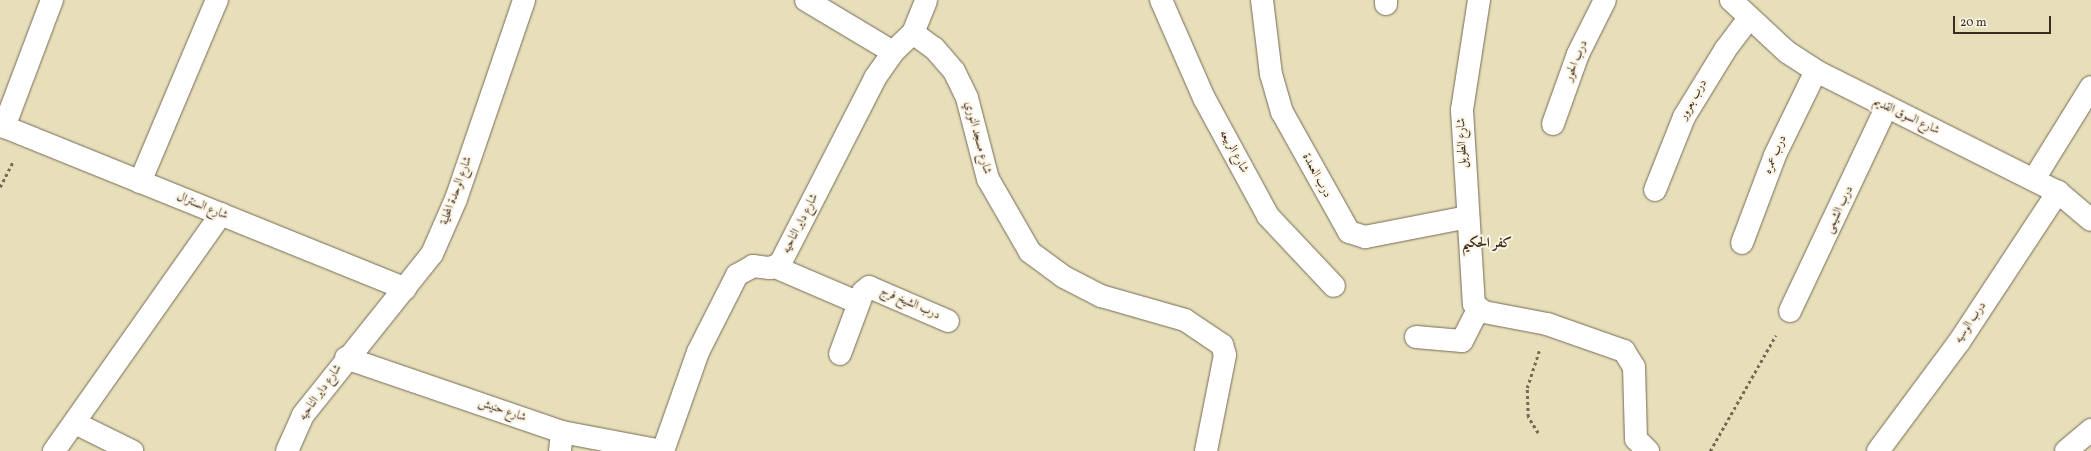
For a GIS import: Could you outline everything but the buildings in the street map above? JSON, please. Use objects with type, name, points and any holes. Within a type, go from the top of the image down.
[{"type":"street","points":[[2,126],[52,0]]},
{"type":"street","points":[[140,182],[217,0]]},
{"type":"street","name":"شارع الوحدة المحلية","points":[[346,358],[405,289],[432,254],[456,200],[524,0]]},
{"type":"street","points":[[806,0],[893,52]]},
{"type":"street","name":"شارع داير الناحيه","points":[[663,451],[698,352],[737,275],[753,266],[775,267],[783,258],[875,78],[893,52],[913,33],[926,0]]},
{"type":"street","name":"شارع الربيعه","points":[[1161,0],[1204,98],[1268,216],[1334,286]]},
{"type":"street","name":"درب العمدة","points":[[1262,0],[1271,74],[1282,112],[1349,232],[1365,237],[1468,217]]},
{"type":"street","name":"شارع الطويل","points":[[1478,309],[1474,304],[1462,110],[1479,0]]},
{"type":"street","name":"درب الحور","points":[[1553,124],[1578,54],[1605,0]]},
{"type":"street","name":"شارع السوق القديم","points":[[1738,6],[1787,52],[1816,71],[1886,108],[2058,192],[2091,220]]},
{"type":"street","name":"درب بعرور","points":[[1655,190],[1684,118],[1708,76],[1738,6]]},
{"type":"street","name":"شارع مسجد النوري","points":[[913,33],[934,48],[954,71],[967,98],[988,179],[1030,252],[1064,277],[1101,296],[1185,320],[1222,345],[1225,355],[1206,451]]},
{"type":"street","name":"درب عمره","points":[[1742,243],[1775,155],[1816,71]]},
{"type":"street","points":[[2034,179],[2091,86]]},
{"type":"street","name":"درب الشيمى","points":[[1790,311],[1886,108]]},
{"type":"street","name":"شارع السنترال","points":[[2,126],[405,289]]},
{"type":"street","name":"درب الوسيه","points":[[1878,451],[1958,342],[2058,192]]},
{"type":"street","points":[[54,451],[221,214]]},
{"type":"street","points":[[775,267],[859,304]]},
{"type":"street","name":"درب الشيخ فرج","points":[[840,354],[865,289],[873,287],[948,321]]},
{"type":"street","points":[[1416,337],[1462,341],[1478,309],[1547,324],[1616,346],[1631,359],[1636,409],[1634,430],[1641,446],[1648,451]]},
{"type":"street","name":"شارع داير الناحيه","points":[[288,451],[303,415],[346,358]]},
{"type":"street","name":"شارع حنيش","points":[[346,358],[561,441],[663,451]]},
{"type":"street","points":[[75,423],[132,451]]},
{"type":"street","points":[[2066,451],[2091,430]]},
{"type":"path","points":[[1710,451],[1790,311]]},
{"type":"path","points":[[1538,433],[1528,417],[1526,388],[1547,324]]},
{"type":"district","name":"كفر الحكيم","points":[[1487,244]]}]
